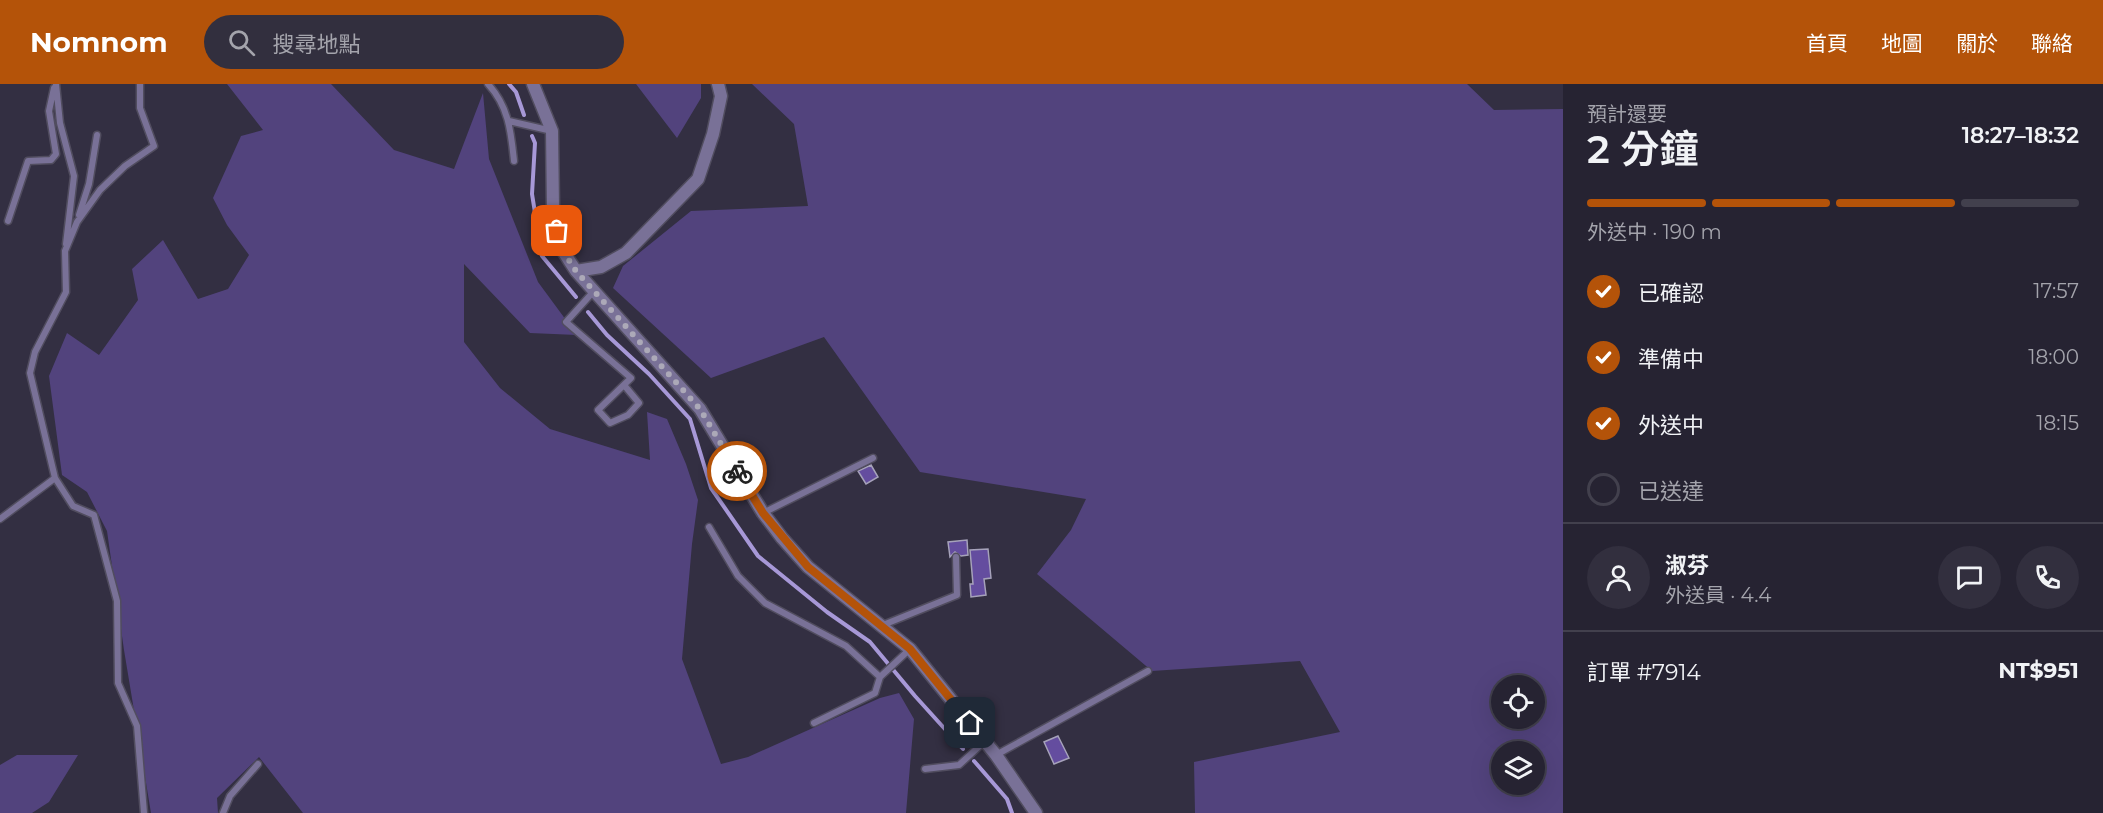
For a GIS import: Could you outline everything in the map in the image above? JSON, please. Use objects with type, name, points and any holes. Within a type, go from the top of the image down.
[{"type":"street","points":[[533,84],[552,131],[553,208],[557,231],[563,251],[576,271],[700,409],[763,513],[808,567],[910,649],[996,755],[1036,813]]},
{"type":"street","points":[[576,271],[602,267],[626,253],[698,179],[713,134],[721,96],[718,84]]},
{"type":"lane","points":[[8,221],[28,161],[51,160],[56,154],[49,111],[55,84]]},
{"type":"lane","points":[[55,84],[60,123],[74,176],[65,250],[66,292],[35,352],[30,373],[55,478],[73,506],[94,515],[117,601],[118,683],[138,726],[144,813]]},
{"type":"lane","points":[[77,222],[100,190],[125,165],[154,146],[140,108],[140,84]]},
{"type":"lane","points":[[488,84],[506,110],[514,161]]},
{"type":"lane","points":[[509,121],[552,131]]},
{"type":"lane","points":[[65,250],[89,184],[97,135]]},
{"type":"lane","points":[[594,291],[566,322],[632,378],[624,385],[598,410],[610,423],[628,415],[639,403],[624,385]]},
{"type":"lane","points":[[763,513],[873,458]]},
{"type":"lane","points":[[0,519],[55,478]]},
{"type":"lane","points":[[709,527],[738,576],[765,603],[846,646],[880,677]]},
{"type":"lane","points":[[884,626],[957,596],[956,557]]},
{"type":"lane","points":[[814,723],[875,693],[880,677],[910,649]]},
{"type":"lane","points":[[996,755],[1148,671]]},
{"type":"lane","points":[[925,769],[959,765],[984,742]]},
{"type":"lane","points":[[223,813],[230,796],[258,764]]},
{"type":"shaded area","points":[[227,84],[331,84],[394,150],[454,169],[483,93],[489,159],[538,282],[577,335],[530,333],[464,264],[464,342],[500,388],[550,429],[650,460],[647,412],[667,419],[698,500],[682,659],[721,764],[748,757],[880,698],[899,693],[914,719],[906,813],[303,813],[259,757],[217,798],[218,813],[151,813],[107,531],[87,492],[62,475],[49,376],[67,333],[99,355],[138,300],[132,269],[163,240],[198,299],[228,289],[249,255],[227,225],[213,198],[241,136],[263,130]]},
{"type":"shaded area","points":[[636,84],[701,84],[701,98],[677,138]]},
{"type":"shaded area","points":[[752,84],[1467,84],[1494,110],[1563,109],[1563,813],[1195,813],[1194,762],[1340,732],[1300,661],[1152,671],[1037,574],[1071,530],[1086,499],[920,472],[824,337],[711,378],[613,288],[623,266],[691,211],[808,206],[794,124]]},
{"type":"shaded area","points":[[17,755],[78,755],[49,802],[32,813],[0,813],[0,765]]},
{"type":"building","points":[[871,465],[878,477],[866,484],[858,471]]},
{"type":"building","points":[[967,540],[968,555],[961,556],[955,552],[950,557],[948,542]]},
{"type":"building","points":[[988,549],[991,578],[984,579],[986,595],[971,597],[970,584],[973,584],[970,550]]},
{"type":"building","points":[[1058,736],[1069,758],[1054,764],[1044,742]]},
{"type":"waterway","points":[[509,84],[516,92],[524,115]]},
{"type":"waterway","points":[[532,136],[535,143],[532,194],[542,256],[576,297]]},
{"type":"waterway","points":[[588,312],[607,335],[649,374],[690,419],[711,488],[758,556],[827,612],[870,642],[963,749]]},
{"type":"waterway","points":[[974,761],[1007,799],[1012,813]]},
{"type":"way so far","points":[[557,231],[563,251],[576,271],[700,409],[737,471]]},
{"type":"route","points":[[737,471],[763,513],[808,567],[910,649],[970,723]]}]
